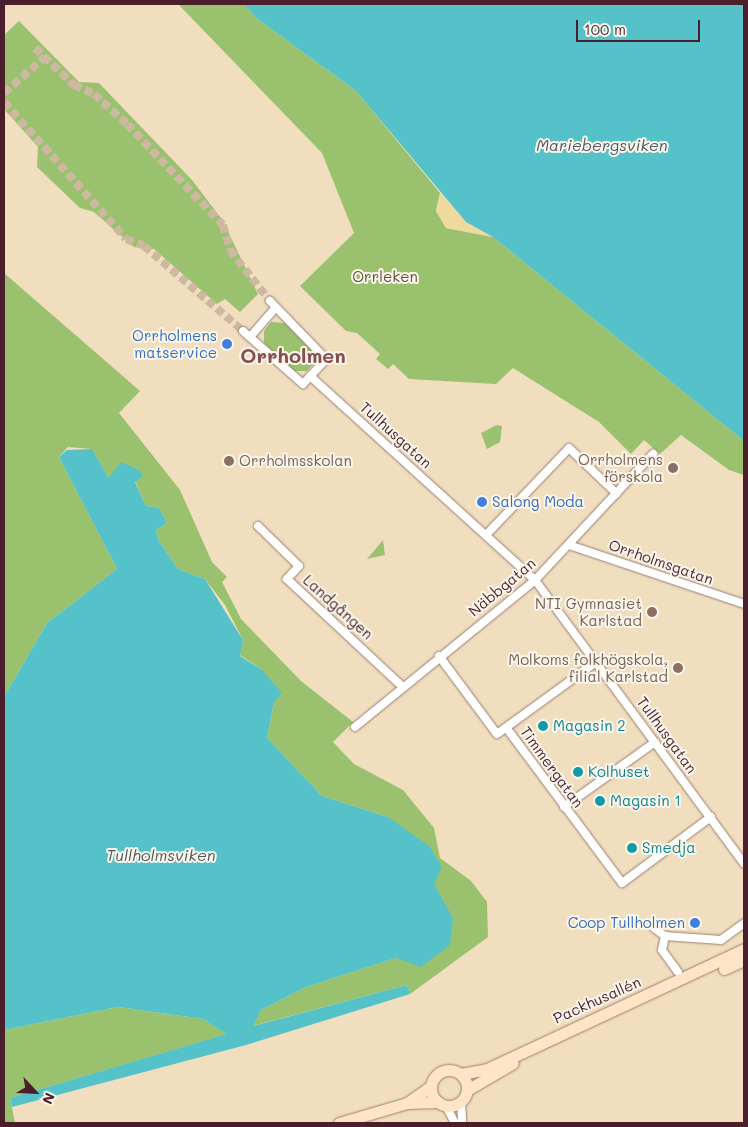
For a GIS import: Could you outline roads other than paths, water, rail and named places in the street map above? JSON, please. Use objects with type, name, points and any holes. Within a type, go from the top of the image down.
[{"type":"street","points":[[243,331],[302,384],[326,359],[270,301]]},
{"type":"street","points":[[250,337],[275,308]]},
{"type":"street","name":"Tullhusgatan","points":[[310,376],[534,580],[744,863]]},
{"type":"street","points":[[486,536],[569,448],[617,494]]},
{"type":"street","name":"Näbbgatan","points":[[355,726],[534,580],[653,454]]},
{"type":"street","name":"Landgången","points":[[258,526],[299,566],[286,579],[403,687]]},
{"type":"street","name":"Orrholmsgatan","points":[[569,545],[744,604]]},
{"type":"street","name":"Timmergatan","points":[[439,656],[497,734],[508,730],[622,883],[711,817]]},
{"type":"street","points":[[508,730],[596,662]]},
{"type":"street","points":[[564,807],[655,742]]},
{"type":"street","points":[[654,928],[664,936],[721,940],[744,923]]},
{"type":"street","points":[[664,936],[662,950],[678,972]]},
{"type":"street","name":"Packhusallén","points":[[461,1074],[487,1069],[744,957]]},
{"type":"street","name":"Packhusallén","points":[[467,1090],[548,1046],[744,957]]},
{"type":"street","points":[[407,1103],[431,1086],[441,1072],[461,1074],[467,1090],[461,1101],[462,1123]]},
{"type":"street","points":[[431,1086],[455,1123]]},
{"type":"street","points":[[339,1123],[407,1103],[442,1104],[461,1101]]},
{"type":"water","name":"Mariebergsviken","points":[[244,4],[744,4],[744,441],[493,237],[466,222],[356,91],[255,17]]},
{"type":"water","name":"Tullholmsviken","points":[[92,449],[109,478],[121,462],[139,470],[143,476],[135,482],[146,506],[159,508],[167,523],[156,530],[159,541],[178,569],[205,579],[243,640],[240,656],[261,669],[282,693],[274,702],[267,738],[322,796],[388,817],[429,846],[442,867],[434,884],[453,918],[450,945],[421,967],[396,958],[306,987],[261,1010],[253,1026],[407,985],[410,994],[246,1045],[12,1107],[10,1098],[227,1034],[203,1019],[118,1007],[4,1030],[4,697],[47,623],[117,569],[59,457],[67,450]]},
{"type":"tunnel","points":[[35,48],[74,85],[94,94],[127,124],[223,225],[230,250],[270,301]]},
{"type":"tunnel","points":[[4,93],[45,57]]},
{"type":"tunnel","points":[[4,102],[126,239],[144,246],[243,331]]},
{"type":"place","name":"Orrholmens matservice","points":[[227,344]]},
{"type":"place","name":"Orrholmsskolan","points":[[229,461]]},
{"type":"place","name":"Orrholmens förskola","points":[[673,468]]},
{"type":"place","name":"Salong Moda","points":[[482,502]]},
{"type":"place","name":"NTI Gymnasiet Karlstad","points":[[652,612]]},
{"type":"place","name":"Molkoms folkhögskola, filial Karlstad","points":[[678,668]]},
{"type":"place","name":"Magasin 2","points":[[543,726]]},
{"type":"place","name":"Kolhuset","points":[[578,772]]},
{"type":"place","name":"Magasin 1","points":[[600,801]]},
{"type":"place","name":"Smedja","points":[[632,848]]},
{"type":"place","name":"Coop Tullholmen","points":[[695,923]]},
{"type":"district","name":"Orrholmen","points":[[293,355]]},
{"type":"park label","name":"Orrleken","points":[[385,277]]}]
